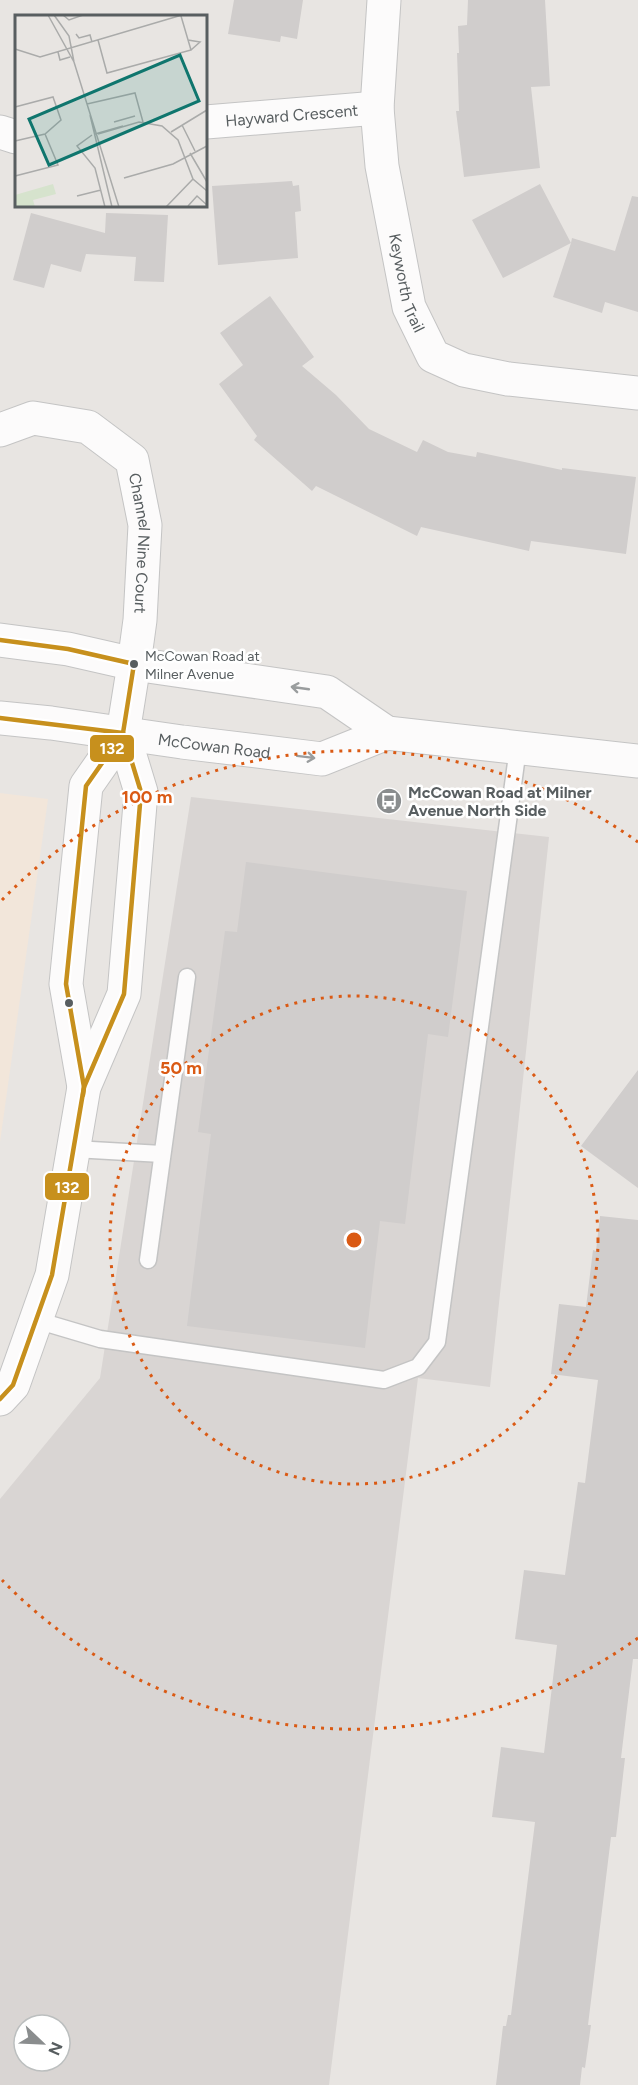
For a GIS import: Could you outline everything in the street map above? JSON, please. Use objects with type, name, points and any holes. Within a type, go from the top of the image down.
[{"type":"main road","name":"Keyworth Trail","points":[[384,0],[377,108],[382,166],[409,307],[433,356],[464,370],[508,379],[638,393]]},
{"type":"main road","name":"Hayward Crescent","points":[[207,122],[377,108]]},
{"type":"main road","points":[[0,132],[15,137]]},
{"type":"main road","name":"Channel Nine Court","points":[[0,430],[33,418],[87,427],[132,460],[145,525],[140,621],[123,733]]},
{"type":"main road","name":"McCowan Road","points":[[0,640],[68,649],[134,664],[327,692],[387,734]]},
{"type":"main road","name":"McCowan Road","points":[[0,718],[322,759],[387,734],[638,761]]},
{"type":"main road","points":[[84,1087],[66,984],[86,786],[123,733]]},
{"type":"main road","points":[[0,1399],[13,1385],[52,1275],[84,1087],[123,994],[141,792],[123,733]]},
{"type":"lane","points":[[36,1320],[100,1339],[384,1380],[418,1367],[437,1342],[518,748]]},
{"type":"lane","points":[[148,1260],[187,977]]},
{"type":"lane","points":[[74,1149],[162,1154]]},
{"type":"shaded area","points":[[0,793],[48,799],[0,1142]]},
{"type":"shaded area","points":[[191,797],[549,837],[490,1387],[418,1378],[329,2085],[0,2085],[0,1499],[100,1378]]},
{"type":"building","points":[[234,0],[303,0],[297,39],[281,36],[280,42],[228,34]]},
{"type":"building","points":[[468,0],[545,0],[550,86],[531,87],[540,168],[464,177],[456,111],[459,111],[457,53],[459,53],[458,26],[467,25]]},
{"type":"building","points":[[292,181],[293,186],[299,185],[301,211],[295,212],[298,258],[218,265],[212,186]]},
{"type":"building","points":[[540,184],[571,243],[503,278],[472,220]]},
{"type":"building","points":[[632,196],[638,197],[638,312],[605,302],[602,313],[553,297],[572,238],[615,251]]},
{"type":"building","points":[[31,213],[105,233],[106,213],[168,215],[164,282],[134,281],[136,257],[86,254],[81,272],[51,264],[44,288],[13,280]]},
{"type":"building","points":[[270,296],[314,357],[302,366],[336,395],[369,429],[417,452],[423,440],[448,452],[476,457],[477,452],[562,470],[562,468],[636,477],[626,554],[531,541],[529,551],[421,527],[417,536],[316,486],[312,491],[254,440],[257,436],[219,384],[243,365],[220,333]]},
{"type":"building","points":[[246,862],[467,891],[448,1037],[428,1034],[405,1224],[380,1221],[365,1348],[187,1326],[211,1134],[198,1132],[225,931],[237,932]]},
{"type":"building","points":[[638,1070],[638,1188],[581,1146]]},
{"type":"building","points":[[600,1216],[638,1220],[638,1659],[633,1659],[621,1758],[625,1758],[616,1837],[611,1837],[588,2025],[591,2025],[585,2068],[582,2067],[580,2085],[496,2085],[503,2026],[506,2026],[508,2015],[511,2015],[535,1822],[492,1817],[501,1747],[544,1753],[557,1645],[515,1639],[524,1570],[565,1575],[578,1482],[585,1483],[598,1380],[551,1374],[559,1304],[586,1307]]},
{"type":"transit line","name":"132","points":[[0,640],[68,649],[134,664],[123,733],[86,786],[66,984],[84,1087],[52,1275],[13,1385],[0,1399]]},
{"type":"transit line","name":"132","points":[[0,718],[123,733]]},
{"type":"transit line","name":"132","points":[[83,1095],[84,1087],[124,994],[141,792],[123,733]]},
{"type":"place","name":"McCowan Road at Milner Avenue","points":[[134,664]]},
{"type":"place","name":"McCowan Road at Milner Avenue North Side","points":[[389,801]]}]
